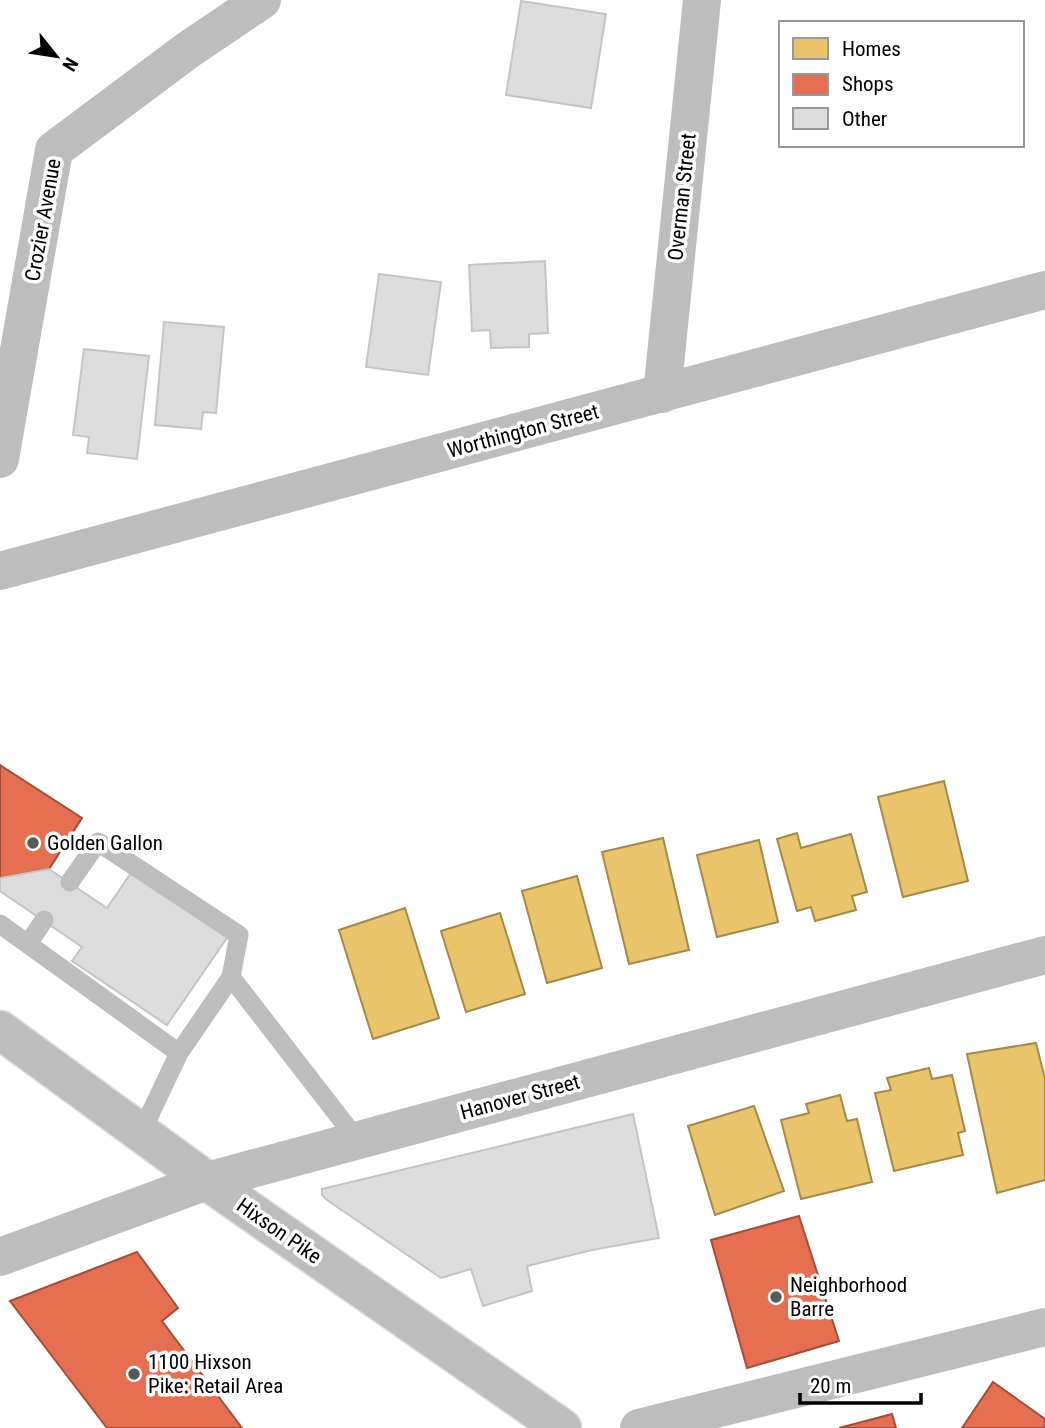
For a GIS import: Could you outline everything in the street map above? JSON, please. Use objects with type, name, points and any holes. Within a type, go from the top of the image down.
[{"type":"street","name":"Crozier Avenue","points":[[0,459],[54,150],[188,50],[262,0]]},
{"type":"street","name":"Overman Street","points":[[662,394],[702,0]]},
{"type":"street","name":"Worthington Street","points":[[0,571],[1045,290]]},
{"type":"street","name":"Hanover Street","points":[[0,1257],[207,1181],[1045,955]]},
{"type":"street","name":"Hixson Pike","points":[[0,1030],[207,1181],[562,1428]]},
{"type":"street","points":[[639,1428],[1045,1327]]},
{"type":"lane","points":[[70,882],[98,842],[177,897],[239,935],[231,977],[179,1053],[141,1133]]},
{"type":"lane","points":[[28,944],[44,920]]},
{"type":"lane","points":[[0,924],[113,996],[179,1053]]},
{"type":"lane","points":[[231,977],[358,1141]]},
{"type":"building: Homes","points":[[944,781],[968,881],[903,897],[878,797]]},
{"type":"building: Homes","points":[[797,833],[801,848],[851,834],[867,892],[852,896],[856,910],[815,921],[811,907],[797,911],[777,839]]},
{"type":"building: Homes","points":[[663,838],[689,950],[629,964],[602,852]]},
{"type":"building: Homes","points":[[759,840],[778,922],[717,937],[697,855]]},
{"type":"building: Homes","points":[[577,876],[602,968],[547,983],[522,891]]},
{"type":"building: Homes","points":[[405,908],[439,1018],[373,1039],[339,930]]},
{"type":"building: Homes","points":[[500,913],[525,994],[466,1012],[441,931]]},
{"type":"building: Homes","points":[[1036,1043],[1045,1079],[1045,1180],[997,1193],[967,1054]]},
{"type":"building: Homes","points":[[929,1068],[932,1079],[952,1075],[965,1131],[958,1133],[963,1155],[894,1171],[875,1093],[891,1090],[887,1078]]},
{"type":"building: Homes","points":[[840,1095],[847,1121],[857,1119],[872,1182],[801,1199],[781,1120],[809,1113],[806,1104]]},
{"type":"building: Homes","points":[[754,1106],[784,1191],[715,1215],[688,1126]]},
{"type":"building: Shops","name":"Golden Gallon","points":[[0,765],[82,818],[49,869],[0,878]]},
{"type":"building: Shops","name":"Neighborhood Barre","points":[[799,1216],[839,1341],[747,1368],[711,1240]]},
{"type":"building: Shops","name":"1100 Hixson Pike: Retail Area","points":[[137,1252],[178,1308],[162,1321],[242,1428],[107,1428],[10,1301]]},
{"type":"building: Shops","points":[[993,1382],[1045,1419],[1045,1428],[962,1428]]},
{"type":"building: Shops","points":[[892,1414],[896,1428],[839,1428]]},
{"type":"building: Other","points":[[521,1],[606,14],[591,108],[506,95]]},
{"type":"building: Other","points":[[545,261],[548,333],[529,334],[529,347],[491,348],[490,330],[472,331],[469,265]]},
{"type":"building: Other","points":[[379,274],[441,282],[428,375],[366,367]]},
{"type":"building: Other","points":[[164,322],[224,327],[216,413],[203,412],[201,429],[155,425]]},
{"type":"building: Other","points":[[84,349],[149,356],[137,459],[87,453],[89,437],[73,435]]},
{"type":"building: Other","points":[[49,869],[107,908],[133,870],[229,935],[167,1025],[72,961],[82,947],[0,891],[0,878]]},
{"type":"building: Other","points":[[633,1114],[659,1238],[592,1250],[527,1266],[532,1291],[483,1306],[471,1269],[441,1278],[322,1195],[322,1189]]},
{"type":"place","name":"Golden Gallon","points":[[33,843]]},
{"type":"place","name":"Neighborhood Barre","points":[[776,1297]]},
{"type":"place","name":"1100 Hixson Pike: Retail Area","points":[[134,1374]]}]
